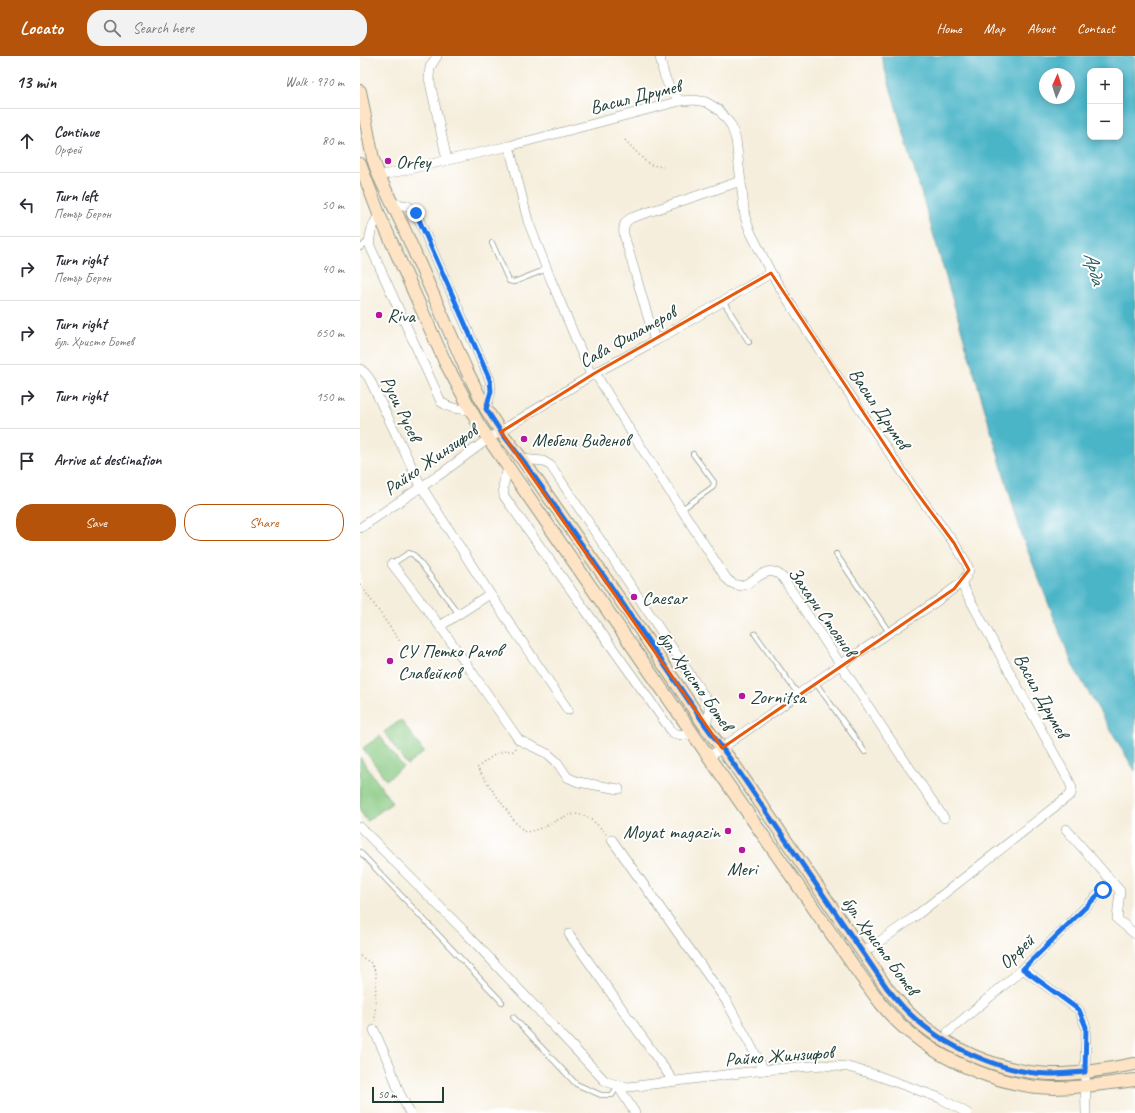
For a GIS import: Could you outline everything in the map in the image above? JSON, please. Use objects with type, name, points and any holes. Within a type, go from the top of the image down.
[{"type":"main road","name":"бул. Христо Ботев","points":[[360,91],[373,159],[379,176],[466,369],[486,409],[608,582],[887,988],[909,1013],[940,1038],[972,1055],[999,1065],[1048,1074],[1085,1072],[1135,1065]]},
{"type":"main road","name":"бул. Христо Ботев","points":[[360,164],[379,214],[445,362],[470,410],[508,468],[878,1000],[909,1032],[941,1055],[979,1073],[1022,1084],[1053,1088],[1086,1087],[1135,1080]]},
{"type":"street","points":[[437,56],[430,67],[429,78],[447,160]]},
{"type":"street","points":[[660,56],[667,83],[672,92],[680,101]]},
{"type":"street","name":"Васил Друмев","points":[[379,176],[509,146],[680,101],[694,100],[706,102],[719,110],[731,125],[736,140],[745,217],[750,231],[771,273],[819,349],[914,489],[954,543],[966,562],[969,570],[961,583],[1072,788],[1070,794],[913,918],[863,953]]},
{"type":"street","name":"Захари Стоянов","points":[[509,146],[528,220],[547,269],[593,374],[731,584],[743,586],[772,570],[778,572],[783,578],[944,818]]},
{"type":"street","points":[[655,341],[624,235],[624,225],[626,221],[741,181]]},
{"type":"street","points":[[392,203],[408,206],[416,213],[490,380],[491,391],[486,409]]},
{"type":"street","points":[[379,214],[370,234],[370,246],[442,402],[446,406],[454,409],[470,410]]},
{"type":"street","name":"Сава Филатеров","points":[[501,432],[593,374],[655,341],[771,273]]},
{"type":"street","name":"Руси Русев","points":[[360,369],[369,378],[421,486],[490,594],[568,710]]},
{"type":"street","name":"Райко Жинзифов","points":[[360,528],[488,439],[501,432]]},
{"type":"street","points":[[522,459],[543,461],[551,466],[709,703],[709,714],[706,726]]},
{"type":"street","points":[[508,468],[502,486],[504,496],[672,733],[682,735],[693,734]]},
{"type":"street","points":[[392,564],[440,626],[519,740],[548,754],[557,762],[567,777],[578,782],[620,789]]},
{"type":"street","points":[[709,757],[815,682],[937,601],[961,583]]},
{"type":"street","points":[[440,626],[490,594]]},
{"type":"street","points":[[360,826],[466,934],[604,1080],[614,1085],[635,1113]]},
{"type":"street","points":[[1066,829],[1120,891],[1117,919],[1135,934]]},
{"type":"street","points":[[612,840],[727,1002],[764,1070]]},
{"type":"street","name":"Орфей","points":[[948,1032],[1023,969],[1103,890]]},
{"type":"street","points":[[569,934],[674,1082]]},
{"type":"street","points":[[1023,969],[1079,1010],[1086,1027],[1086,1113]]},
{"type":"street","points":[[374,1030],[402,1098],[410,1113]]},
{"type":"street","name":"Райко Жинзифов","points":[[614,1085],[629,1087],[764,1070],[823,1065],[848,1067],[873,1074],[940,1098],[967,1113]]},
{"type":"lane","points":[[360,248],[369,240]]},
{"type":"lane","points":[[492,243],[509,281],[514,282],[547,269]]},
{"type":"lane","points":[[723,301],[749,342]]},
{"type":"lane","points":[[682,509],[713,487],[714,482],[694,454]]},
{"type":"lane","points":[[392,564],[409,554],[414,555],[458,614]]},
{"type":"lane","points":[[836,554],[889,632]]},
{"type":"lane","points":[[755,634],[798,694]]},
{"type":"lane","points":[[815,682],[865,752]]},
{"type":"lane","points":[[360,852],[502,1002]]},
{"type":"lane","points":[[513,1018],[576,1084],[601,1095],[612,1095],[614,1085]]},
{"type":"path","points":[[624,140],[645,161],[651,165],[663,167]]},
{"type":"path","points":[[360,584],[401,643]]},
{"type":"path","points":[[523,742],[513,751],[506,750],[490,758],[477,768],[515,822],[525,832],[534,830],[567,815],[584,815],[597,823],[612,840]]},
{"type":"path","points":[[360,956],[371,963],[376,973],[374,1030]]},
{"type":"highlighted area","points":[[771,273],[914,489],[954,543],[969,570],[954,589],[722,748],[501,432],[595,373]]},
{"type":"green space","points":[[401,720],[424,752],[407,765],[384,732]]},
{"type":"green space","points":[[380,736],[403,767],[386,780],[363,748]]},
{"type":"green space","points":[[360,757],[392,803],[367,821],[360,811]]},
{"type":"water","name":"Арда","points":[[881,56],[1135,56],[1135,771],[1073,666],[1022,536]]},
{"type":"place","name":"Orfey","points":[[388,161]]},
{"type":"place","name":"Riva","points":[[379,315]]},
{"type":"place","name":"Мебели Виденов","points":[[524,439]]},
{"type":"place","name":"Caesar","points":[[634,597]]},
{"type":"place","name":"СУ Петко Рачов Славейков","points":[[390,661]]},
{"type":"place","name":"Zornitsa","points":[[742,696]]},
{"type":"place","name":"Moyat magazin","points":[[728,831]]},
{"type":"place","name":"Meri","points":[[742,850]]},
{"type":"route","points":[[416,213],[490,380],[491,391],[486,409],[608,582],[887,988],[909,1013],[940,1038],[972,1055],[999,1065],[1048,1074],[1085,1072],[1086,1027],[1079,1010],[1023,969],[1103,890]]}]
